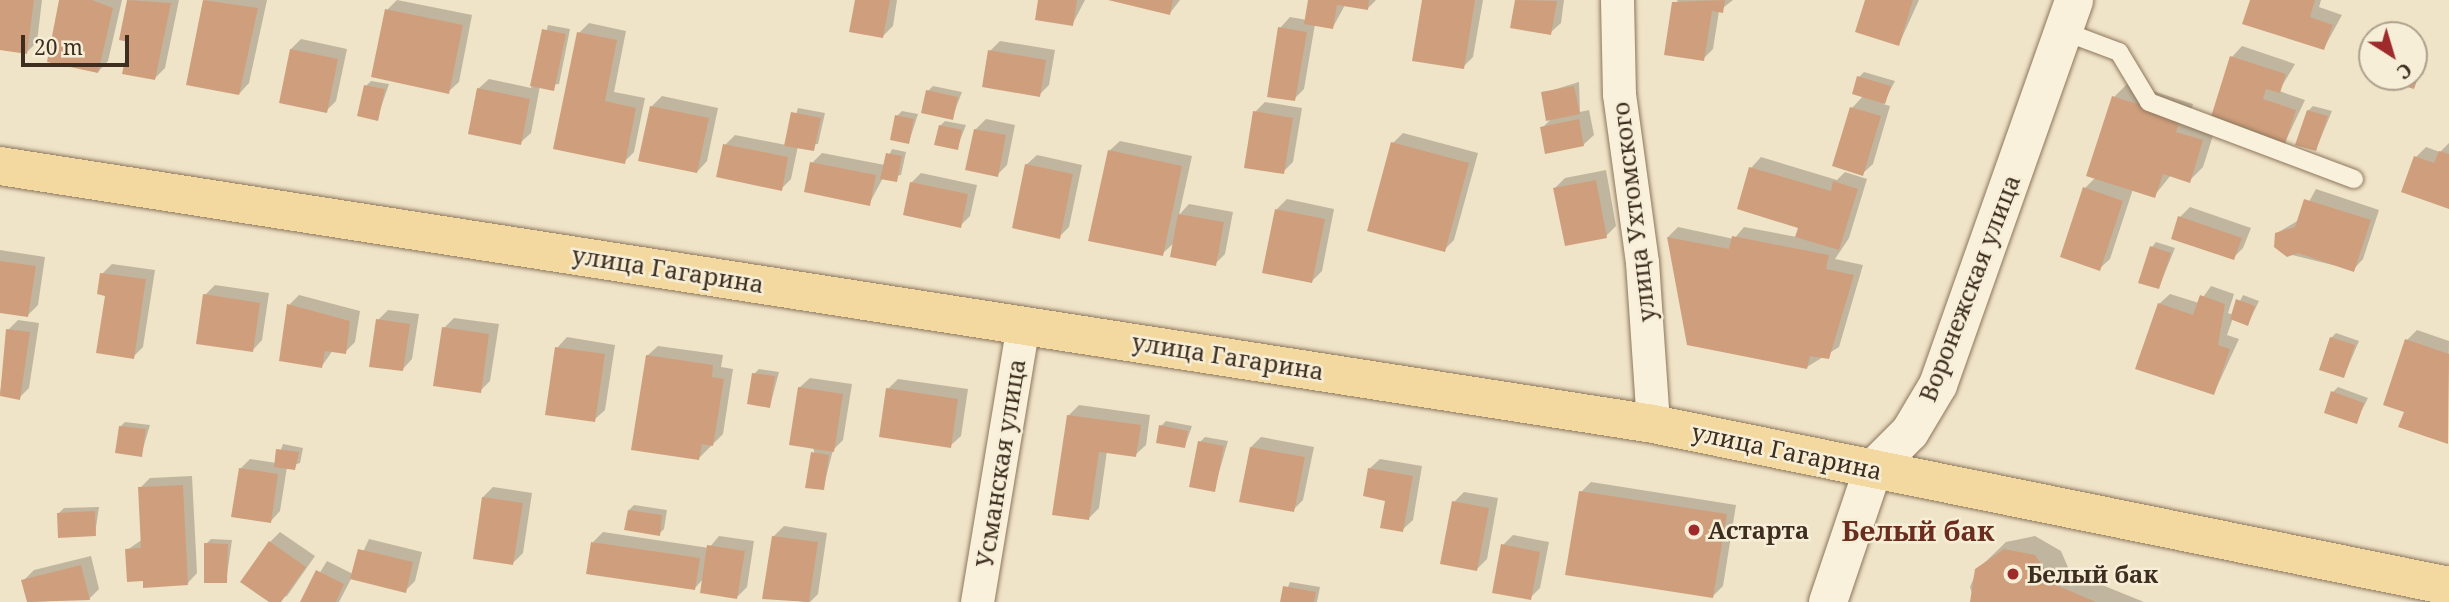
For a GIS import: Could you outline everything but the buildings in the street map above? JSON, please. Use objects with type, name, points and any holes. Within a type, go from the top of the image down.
[{"type":"main road","name":"улица Гагарина","points":[[0,166],[1653,424],[2449,586]]},
{"type":"street","name":"улица Ухтомского","points":[[1617,0],[1619,94],[1642,261],[1653,424]]},
{"type":"street","name":"Воронежская улица","points":[[1828,602],[1873,469],[1910,432],[1938,385],[2068,16]]},
{"type":"street","name":"Усманская улица","points":[[977,602],[1023,324]]},
{"type":"lane","points":[[2068,16],[2119,52],[2149,102],[2354,178]]},
{"type":"place","name":"Астарта","points":[[1694,530]]},
{"type":"place","name":"Белый бак","points":[[2013,574]]},
{"type":"district","name":"Белый бак","points":[[1918,530]]}]
